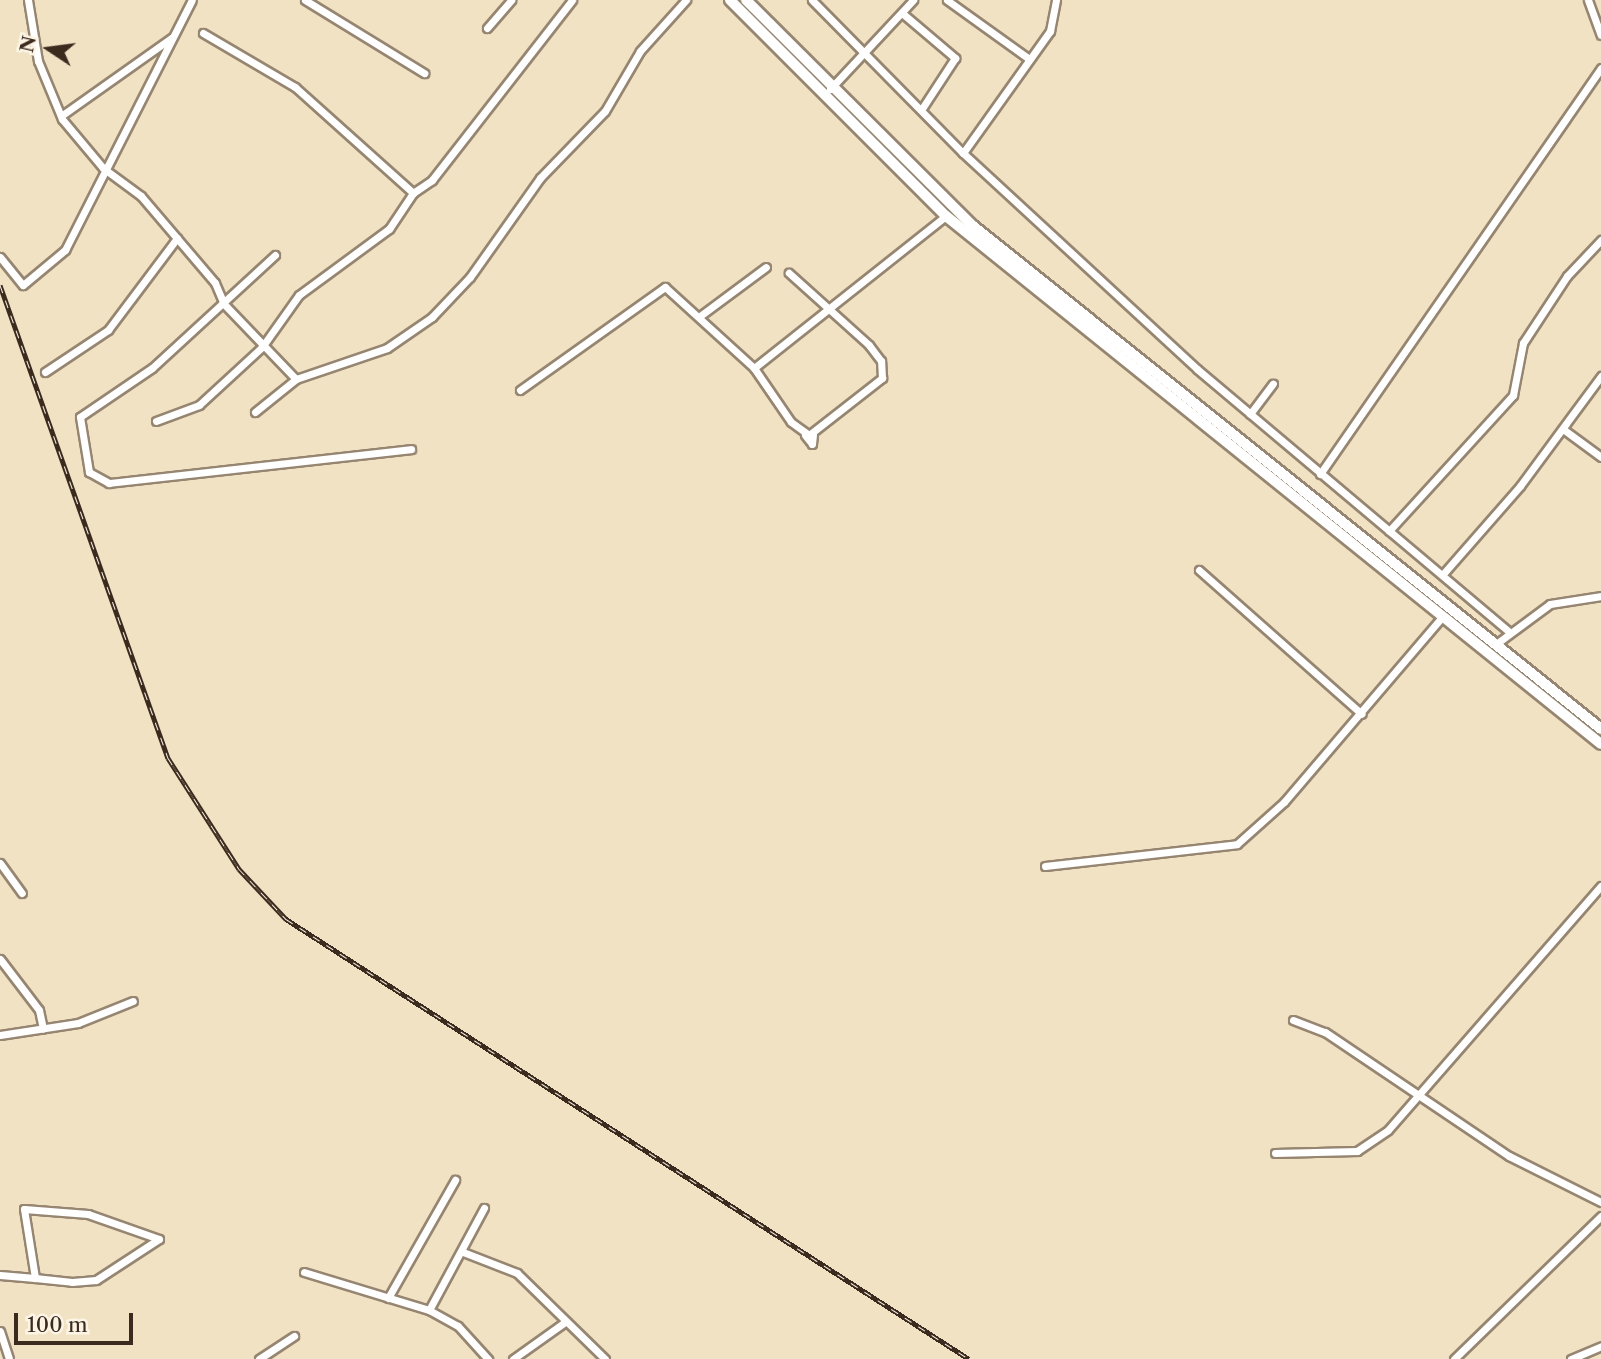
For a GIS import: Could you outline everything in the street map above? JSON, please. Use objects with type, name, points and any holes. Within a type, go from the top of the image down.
[{"type":"main road","points":[[730,0],[946,216],[1085,332],[1601,744]]},
{"type":"main road","points":[[746,0],[830,89],[974,226],[1096,321],[1601,729]]},
{"type":"main road","points":[[1085,332],[1096,321]]},
{"type":"street","points":[[28,0],[38,61],[61,116],[103,168],[141,196],[177,238],[224,303],[296,379]]},
{"type":"street","points":[[0,257],[23,285],[33,282],[65,250],[100,187],[103,168],[192,0]]},
{"type":"street","points":[[305,0],[424,73]]},
{"type":"street","points":[[488,27],[511,0]]},
{"type":"street","points":[[156,421],[199,405],[262,346],[299,295],[389,229],[413,193],[432,180],[572,0]]},
{"type":"street","points":[[256,412],[296,379],[387,348],[432,317],[470,276],[540,178],[605,111],[640,51],[686,0]]},
{"type":"street","points":[[812,0],[868,51],[963,153],[1250,414],[1508,631]]},
{"type":"street","points":[[830,89],[868,51],[912,0]]},
{"type":"street","points":[[947,0],[1029,59]]},
{"type":"street","points":[[963,153],[1050,30],[1056,0]]},
{"type":"street","points":[[1588,0],[1601,35]]},
{"type":"street","points":[[902,13],[955,58],[922,107]]},
{"type":"street","points":[[203,33],[295,87],[413,193]]},
{"type":"street","points":[[61,116],[174,36]]},
{"type":"street","points":[[1320,474],[1601,68]]},
{"type":"street","points":[[754,368],[833,309],[946,216]]},
{"type":"street","points":[[45,372],[108,330],[177,238]]},
{"type":"street","points":[[1389,531],[1513,395],[1523,343],[1567,276],[1601,240]]},
{"type":"street","points":[[275,255],[136,382],[80,417],[79,434],[96,480],[411,449]]},
{"type":"street","points":[[700,316],[766,267]]},
{"type":"street","points":[[520,390],[622,323],[660,289],[673,288],[754,368],[809,434],[885,371],[833,309],[789,272]]},
{"type":"street","points":[[1443,574],[1563,429],[1601,376]]},
{"type":"street","points":[[1250,414],[1273,384]]},
{"type":"street","points":[[1591,391],[1601,392]]},
{"type":"street","points":[[1563,429],[1601,457]]},
{"type":"street","points":[[1199,570],[1362,714]]},
{"type":"street","points":[[1496,644],[1508,631],[1550,604],[1601,596]]},
{"type":"street","points":[[1045,866],[1237,844],[1362,714],[1443,616]]},
{"type":"street","points":[[0,863],[3,872],[22,893]]},
{"type":"street","points":[[1275,1153],[1357,1151],[1422,1098],[1488,1009],[1601,886]]},
{"type":"street","points":[[0,959],[38,1010],[43,1029]]},
{"type":"street","points":[[0,1035],[103,1016],[133,1002]]},
{"type":"street","points":[[1293,1020],[1325,1032],[1509,1156],[1601,1202]]},
{"type":"street","points":[[388,1298],[455,1180]]},
{"type":"street","points":[[429,1310],[463,1252],[484,1208]]},
{"type":"street","points":[[0,1275],[35,1278],[96,1280],[159,1239],[88,1214],[24,1209],[35,1278]]},
{"type":"street","points":[[1454,1359],[1601,1216]]},
{"type":"street","points":[[463,1252],[517,1273],[604,1359]]},
{"type":"street","points":[[304,1272],[429,1310],[458,1326],[488,1359]]},
{"type":"street","points":[[513,1359],[565,1322]]},
{"type":"street","points":[[0,1331],[9,1359]]},
{"type":"street","points":[[259,1359],[294,1336]]},
{"type":"street","points":[[1571,1359],[1601,1346]]},
{"type":"railway","points":[[0,285],[168,758],[239,869],[286,919],[969,1359]]}]
